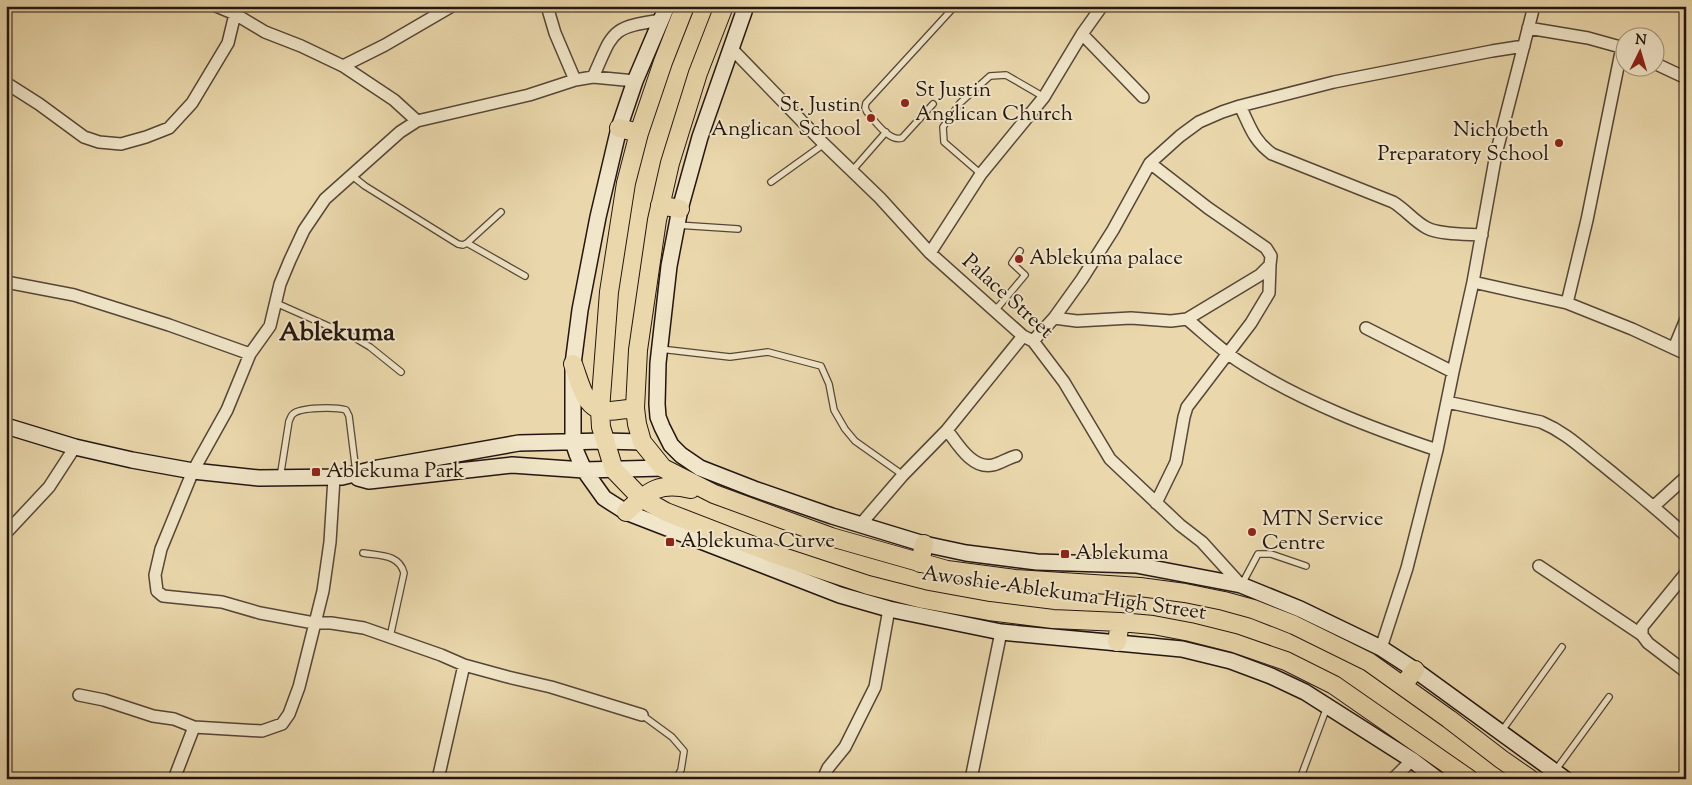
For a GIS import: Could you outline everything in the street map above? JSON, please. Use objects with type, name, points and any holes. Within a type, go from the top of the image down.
[{"type":"main road","points":[[614,470],[600,427],[609,292],[626,183],[663,62],[685,6]]},
{"type":"main road","points":[[642,442],[635,408],[638,350],[660,205],[670,163],[698,73],[724,6]]},
{"type":"main road","points":[[619,128],[640,133]]},
{"type":"main road","points":[[660,205],[679,217]]},
{"type":"main road","points":[[573,364],[586,399],[592,406],[608,411],[635,408]]},
{"type":"main road","name":"Awoshie-Ablekuma High Street","points":[[642,442],[663,468],[714,494],[831,537],[920,563],[947,570],[1015,579],[1140,587],[1185,593],[1253,609],[1294,625],[1369,662],[1530,779]]},
{"type":"main road","name":"Awoshie-Ablekuma High Street","points":[[614,470],[641,498],[666,512],[777,555],[868,585],[923,599],[989,611],[1053,619],[1120,622],[1190,632],[1234,643],[1286,661],[1334,685],[1469,779]]},
{"type":"main road","points":[[626,512],[641,498],[659,487],[670,485],[714,494]]},
{"type":"main road","points":[[920,563],[924,544]]},
{"type":"main road","points":[[1117,642],[1120,622]]},
{"type":"main road","points":[[1403,685],[1415,670]]},
{"type":"street","points":[[216,6],[235,14],[265,32],[301,46],[343,66],[394,100],[417,121]]},
{"type":"street","points":[[343,66],[385,45],[452,6]]},
{"type":"street","points":[[548,6],[555,33],[575,80]]},
{"type":"street","points":[[660,349],[669,266],[679,217],[700,137],[746,6]]},
{"type":"street","points":[[930,253],[981,174],[1044,97],[1082,34],[1102,6]]},
{"type":"street","points":[[1381,648],[1407,568],[1438,450],[1473,282],[1496,154],[1534,6]]},
{"type":"street","points":[[593,77],[612,36],[621,28],[664,13]]},
{"type":"street","points":[[573,442],[573,364],[580,310],[598,217],[619,128],[635,81],[664,13]]},
{"type":"street","points":[[6,83],[39,104],[84,137],[99,142],[121,144],[146,137],[170,128],[192,103],[228,43],[235,14]]},
{"type":"street","points":[[1528,28],[1588,38],[1614,45]]},
{"type":"street","points":[[1082,34],[1143,98]]},
{"type":"street","points":[[860,525],[903,475],[947,430],[1028,339],[1054,318],[1082,279],[1150,163],[1199,122],[1240,106],[1334,82],[1524,46]]},
{"type":"street","name":"Palace Street","points":[[732,49],[851,172],[880,198],[930,253],[1028,339],[1064,382],[1110,459],[1180,525],[1202,542],[1241,585]]},
{"type":"street","points":[[1664,68],[1686,78]]},
{"type":"street","points":[[635,81],[593,77],[575,80],[529,94],[417,121],[400,132],[325,199],[304,230],[280,284],[270,326],[250,354],[227,410],[193,471],[161,549],[155,575],[157,591],[163,596],[222,602],[260,613],[314,623],[331,622],[364,628],[464,665],[508,678],[551,687],[642,715]]},
{"type":"street","points":[[1567,303],[1587,220],[1617,78]]},
{"type":"street","points":[[1240,106],[1256,140],[1272,154],[1393,202],[1402,207],[1425,227],[1435,231],[1482,235]]},
{"type":"street","points":[[1150,163],[1208,208],[1266,248],[1271,256],[1269,293],[1251,323],[1187,407],[1176,462],[1156,503]]},
{"type":"street","points":[[1054,318],[1077,321],[1131,318],[1172,321],[1187,319],[1260,274],[1270,265]]},
{"type":"street","points":[[6,282],[74,295],[169,325],[250,354]]},
{"type":"street","points":[[1473,282],[1567,303],[1632,329],[1686,354]]},
{"type":"street","points":[[1187,319],[1243,364],[1303,397],[1390,434],[1438,450]]},
{"type":"street","points":[[1674,348],[1686,319]]},
{"type":"street","points":[[1366,328],[1453,372]]},
{"type":"street","name":"Awoshie-Ablekuma High Street","points":[[660,349],[657,404],[660,422],[671,445],[681,455],[700,468],[754,489],[860,525],[924,544],[966,553],[1029,561],[1136,565],[1241,585],[1324,620],[1381,648],[1415,670],[1560,775]]},
{"type":"street","points":[[1448,402],[1542,422],[1556,428],[1654,506],[1686,536]]},
{"type":"street","points":[[6,426],[75,447],[132,460],[229,476],[280,478],[346,476],[378,468],[519,443],[642,442]]},
{"type":"street","points":[[947,430],[966,456],[979,463],[991,465],[1016,456]]},
{"type":"street","name":"Awoshie-Ablekuma High Street","points":[[573,442],[584,470],[604,498],[626,512],[840,595],[889,609],[1001,632],[1182,649],[1231,661],[1271,676],[1328,705],[1412,760],[1437,779]]},
{"type":"street","points":[[6,533],[49,488],[75,447]]},
{"type":"street","points":[[346,476],[369,481],[512,465],[584,470],[663,468]]},
{"type":"street","points":[[79,695],[104,700],[153,716],[174,719],[194,727],[262,731],[282,724],[289,714],[299,687],[323,591],[330,542],[346,476]]},
{"type":"street","points":[[1654,506],[1686,477]]},
{"type":"street","points":[[1539,566],[1642,635],[1648,643],[1686,672]]},
{"type":"street","points":[[1642,635],[1642,627],[1686,573]]},
{"type":"street","points":[[823,779],[828,768],[845,747],[875,687],[889,609]]},
{"type":"street","points":[[971,779],[1001,632]]},
{"type":"street","points":[[438,779],[464,665]]},
{"type":"street","points":[[174,779],[194,727]]},
{"type":"street","points":[[1393,779],[1412,760]]},
{"type":"lane","points":[[933,104],[902,138],[898,139],[893,138],[886,132],[865,108],[866,103],[956,6]]},
{"type":"lane","points":[[981,174],[944,142],[943,127],[960,103],[990,76],[1006,76],[1044,97]]},
{"type":"lane","points":[[851,172],[886,132]]},
{"type":"lane","points":[[771,182],[824,144]]},
{"type":"lane","points":[[351,175],[365,186],[458,244],[463,245],[467,243],[501,212]]},
{"type":"lane","points":[[679,217],[738,229]]},
{"type":"lane","points":[[467,243],[525,276]]},
{"type":"lane","points":[[994,310],[1024,275],[1012,263],[1020,250]]},
{"type":"lane","points":[[276,303],[355,338],[402,372]]},
{"type":"lane","points":[[660,349],[730,357],[768,352],[821,366],[829,384],[834,410],[845,429],[855,441],[903,475]]},
{"type":"lane","points":[[280,478],[289,421],[292,414],[299,410],[338,408],[346,410],[349,416],[346,476]]},
{"type":"lane","points":[[363,553],[394,558],[402,565],[404,573],[390,638]]},
{"type":"lane","points":[[1241,585],[1258,554],[1271,554],[1306,566]]},
{"type":"lane","points":[[1501,732],[1562,647]]},
{"type":"lane","points":[[1560,775],[1609,697]]},
{"type":"lane","points":[[1300,779],[1328,705]]},
{"type":"lane","points":[[642,715],[672,737],[684,751],[681,770],[676,779]]},
{"type":"place","name":"St Justin Anglican Church","points":[[905,103]]},
{"type":"place","name":"St. Justin Anglican School","points":[[871,118]]},
{"type":"place","name":"Nichobeth Preparatory School","points":[[1559,143]]},
{"type":"place","name":"Ablekuma palace","points":[[1019,259]]},
{"type":"place","name":"Ablekuma Park","points":[[316,472]]},
{"type":"place","name":"MTN Service Centre","points":[[1252,532]]},
{"type":"place","name":"Ablekuma Curve","points":[[670,542]]},
{"type":"place","name":"Ablekuma","points":[[1065,554]]},
{"type":"district","name":"Ablekuma","points":[[337,333]]}]
